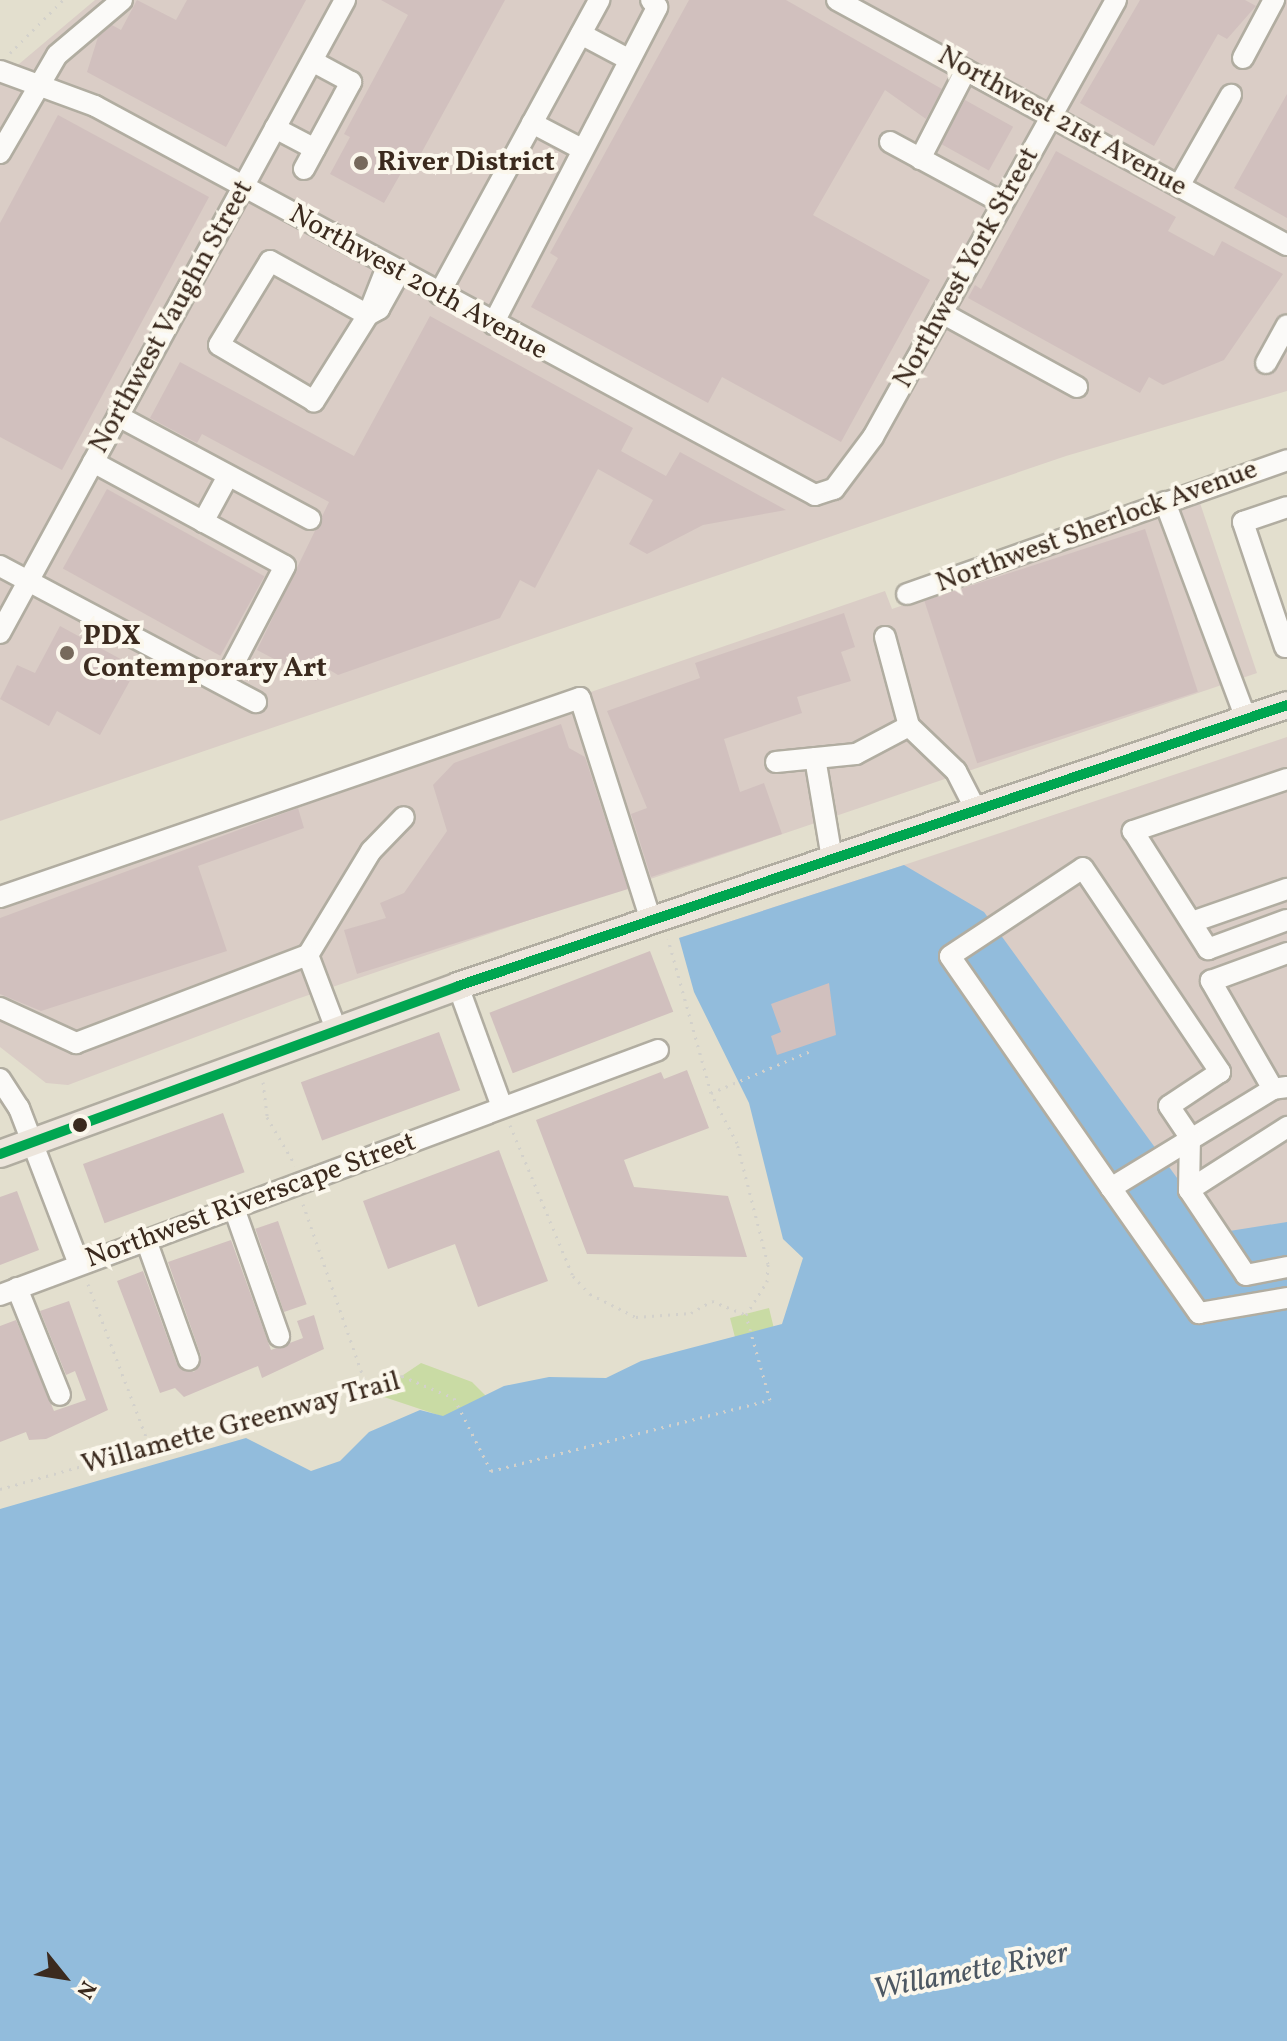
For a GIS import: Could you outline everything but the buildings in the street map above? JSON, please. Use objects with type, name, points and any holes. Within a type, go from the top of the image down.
[{"type":"main road","points":[[0,1154],[458,986],[1287,705]]},
{"type":"street","points":[[0,153],[57,55],[122,0]]},
{"type":"street","name":"Northwest Vaughn Street","points":[[0,633],[345,0]]},
{"type":"street","points":[[439,294],[599,0]]},
{"type":"street","points":[[493,324],[513,272],[578,147],[657,7],[651,0]]},
{"type":"street","name":"Northwest York Street","points":[[834,489],[942,313],[1116,0]]},
{"type":"street","points":[[1243,58],[1274,0]]},
{"type":"street","name":"Northwest 21st Avenue","points":[[848,3],[1287,245]]},
{"type":"street","points":[[581,34],[628,59]]},
{"type":"street","points":[[304,169],[351,82],[312,61]]},
{"type":"street","points":[[920,159],[966,70]]},
{"type":"street","name":"Northwest 20th Avenue","points":[[0,71],[42,85],[242,187],[808,494],[834,489]]},
{"type":"street","points":[[1179,186],[1231,95]]},
{"type":"street","points":[[532,123],[578,147]]},
{"type":"street","points":[[275,128],[315,149]]},
{"type":"street","points":[[890,142],[1003,203]]},
{"type":"street","points":[[368,315],[270,261],[219,345],[314,401],[368,315],[393,270]]},
{"type":"street","points":[[942,313],[1077,387]]},
{"type":"street","points":[[1266,363],[1287,325]]},
{"type":"street","points":[[118,416],[310,519]]},
{"type":"street","name":"Northwest Sherlock Avenue","points":[[907,594],[1287,460]]},
{"type":"street","points":[[93,462],[285,566],[223,684]]},
{"type":"street","points":[[203,522],[228,476]]},
{"type":"street","points":[[1165,502],[1246,719]]},
{"type":"street","points":[[1285,647],[1243,522],[1287,507]]},
{"type":"street","points":[[0,566],[256,702]]},
{"type":"street","points":[[885,637],[909,726],[956,771],[976,810]]},
{"type":"street","points":[[0,897],[580,698],[617,818],[657,918]]},
{"type":"street","points":[[776,762],[856,754],[909,726]]},
{"type":"street","points":[[815,758],[832,858]]},
{"type":"street","points":[[1287,779],[1133,831],[1208,949],[1287,920]]},
{"type":"street","points":[[2,1013],[76,1043],[308,955],[371,851],[404,817]]},
{"type":"street","points":[[1287,1267],[1246,1275],[1189,1190],[1190,1137],[1169,1106],[1220,1072],[1083,868],[950,956],[1199,1313],[1287,1298]]},
{"type":"street","points":[[1192,922],[1287,889]]},
{"type":"street","points":[[1111,1188],[1190,1137],[1280,1088],[1211,981],[1287,953]]},
{"type":"street","points":[[308,955],[336,1029]]},
{"type":"street","points":[[458,986],[502,1107]]},
{"type":"street","name":"Northwest Riverscape Street","points":[[8,1291],[658,1050]]},
{"type":"street","points":[[0,1079],[33,1142],[79,1264]]},
{"type":"street","points":[[1189,1190],[1287,1127]]},
{"type":"street","points":[[234,1208],[279,1336]]},
{"type":"street","points":[[146,1240],[189,1360]]},
{"type":"street","points":[[8,1291],[60,1395]]},
{"type":"path","points":[[0,51],[18,50],[63,0]]},
{"type":"path","points":[[502,1107],[573,1276],[590,1294],[636,1317],[664,1319],[712,1301],[746,1315],[767,1282],[768,1264],[737,1143],[711,1093],[657,918]]},
{"type":"path","points":[[711,1093],[813,1050]]},
{"type":"path","points":[[262,1056],[267,1117],[294,1157],[299,1184],[366,1385]]},
{"type":"path","points":[[79,1264],[149,1445]]},
{"type":"path","name":"Willamette Greenway Trail","points":[[0,1489],[402,1376],[454,1398],[491,1471],[770,1400],[746,1315]]},
{"type":"shaded area","points":[[95,0],[1287,0],[1287,391],[1066,456],[0,821],[0,80]]},
{"type":"shaded area","points":[[1200,503],[1257,673],[297,999],[68,1085],[46,1083],[0,1047],[0,895],[885,591],[892,609]]},
{"type":"shaded area","points":[[1287,737],[1287,1315],[679,938],[904,865]]},
{"type":"green space","points":[[769,1308],[796,1420],[444,1417],[375,1394],[421,1363],[472,1382],[487,1397],[744,1372],[730,1318]]},
{"type":"water","name":"Willamette River","points":[[904,865],[984,912],[1217,1233],[1287,1222],[1287,2041],[0,2041],[0,1509],[246,1438],[311,1471],[340,1461],[369,1432],[420,1410],[443,1416],[504,1386],[549,1377],[606,1378],[641,1361],[782,1324],[803,1258],[783,1239],[749,1103],[694,992],[679,938]]},
{"type":"transit line","points":[[0,1154],[458,986],[1287,705]]},
{"type":"place","name":"River District","points":[[361,163]]},
{"type":"place","name":"PDX Contemporary Art","points":[[67,653]]}]
